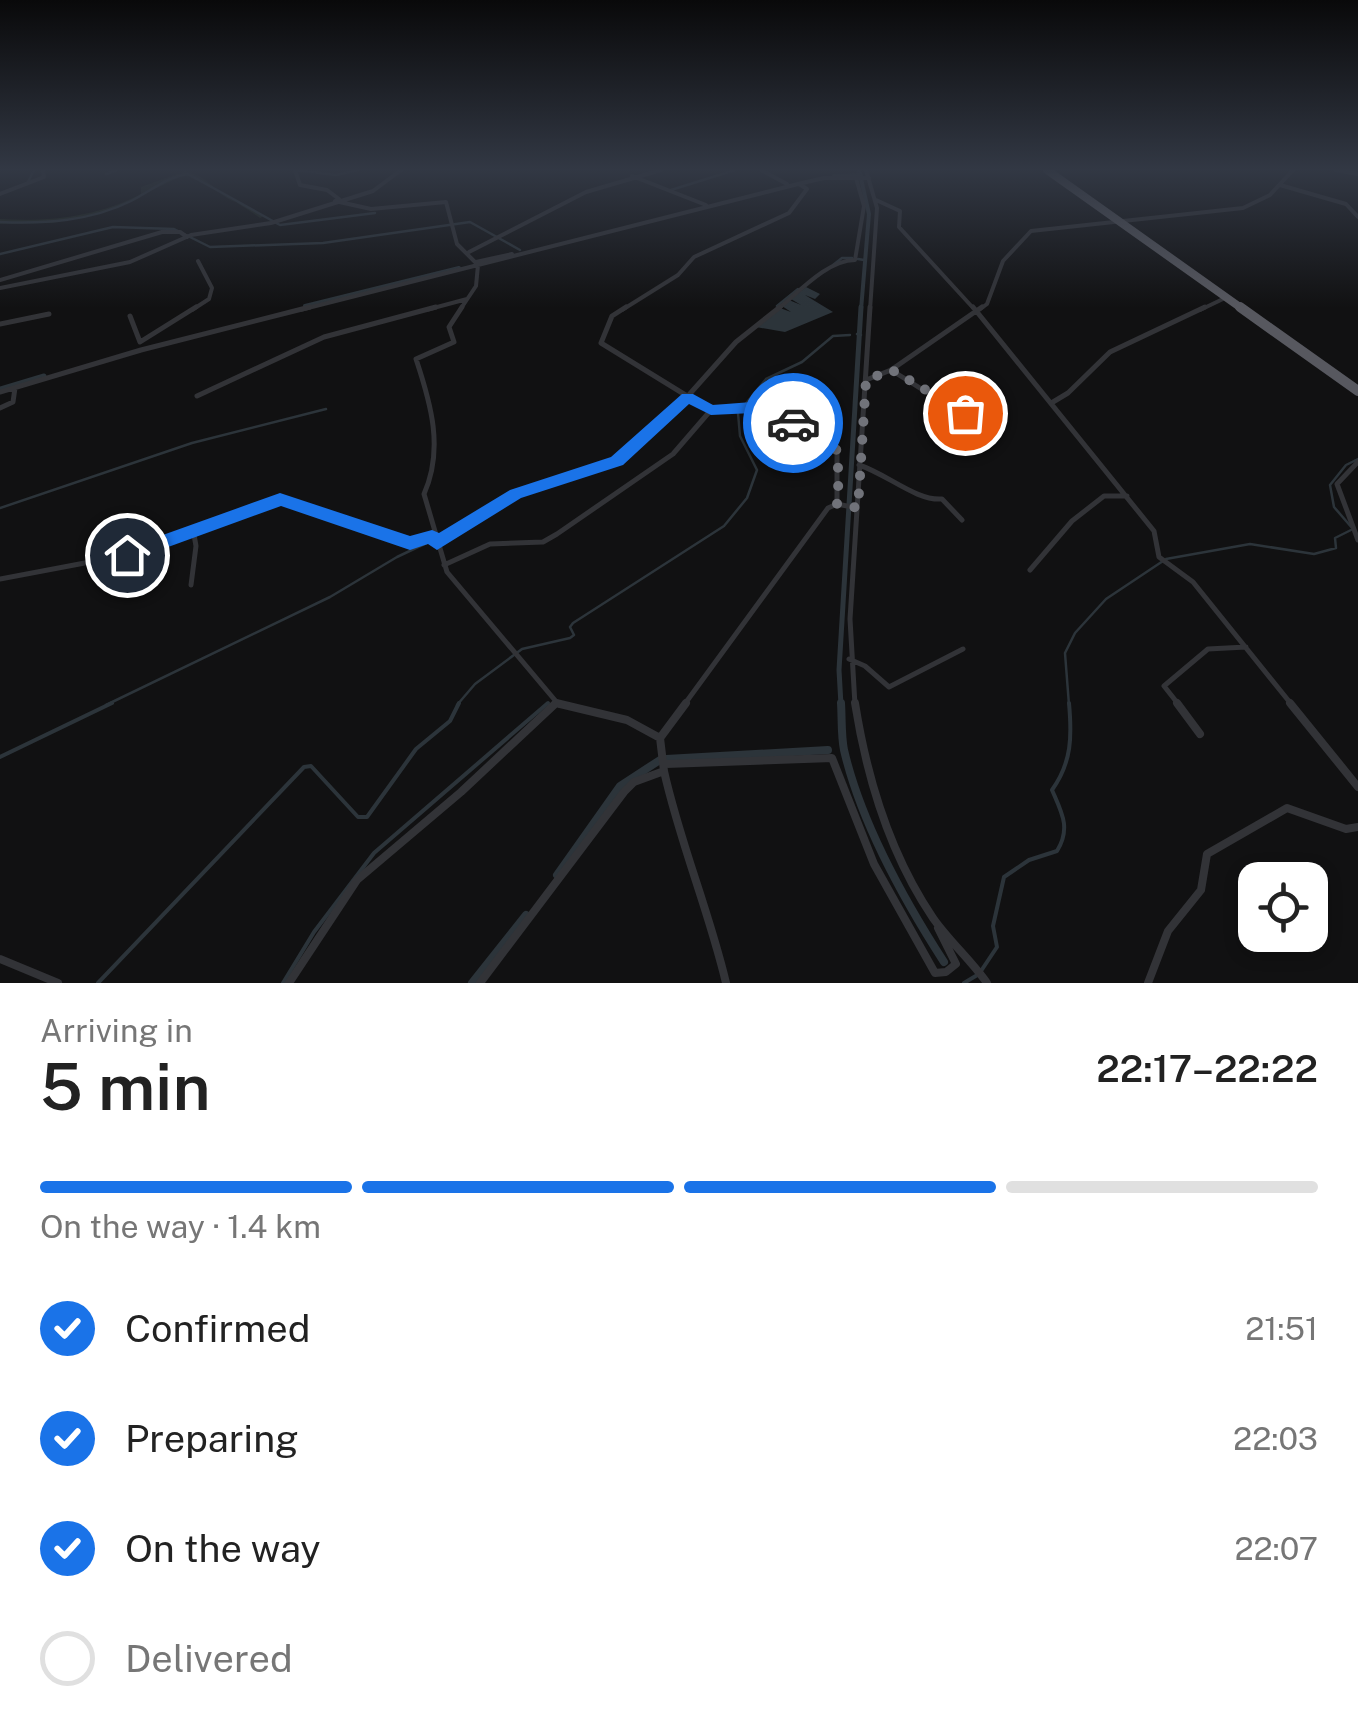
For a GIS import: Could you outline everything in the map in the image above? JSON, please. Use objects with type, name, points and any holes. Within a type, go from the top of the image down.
[{"type":"highway","points":[[1108,216],[1358,391]]},
{"type":"street","points":[[0,288],[130,262],[189,236],[291,216]]},
{"type":"street","points":[[449,216],[454,236],[477,265],[478,281],[449,327],[454,342],[416,359],[427,386],[435,445],[432,476],[424,494],[444,565],[461,592],[556,702],[575,710],[626,720],[660,738]]},
{"type":"street","points":[[469,252],[537,216]]},
{"type":"street","points":[[477,265],[665,216]]},
{"type":"street","points":[[0,392],[141,350],[672,216]]},
{"type":"street","points":[[781,216],[694,257],[678,275],[608,321],[603,347],[711,410],[756,408],[834,441],[838,450],[835,470],[839,504]]},
{"type":"street","points":[[0,579],[127,555],[280,500],[410,543],[436,541],[516,494],[617,461],[762,320],[841,262],[855,260],[863,216]]},
{"type":"street","points":[[480,983],[634,782],[664,768],[832,758],[874,864],[906,926],[935,973],[946,972],[956,964],[906,873],[865,764],[857,732],[849,659],[854,507],[875,216]]},
{"type":"street","points":[[900,216],[899,228],[978,311],[1154,531],[1153,550],[1158,558],[1193,582],[1358,788]]},
{"type":"street","points":[[866,380],[892,370],[909,354],[978,311],[992,294],[1003,261],[1031,231],[1165,216]]},
{"type":"street","points":[[0,280],[162,232],[189,236]]},
{"type":"street","points":[[130,316],[140,342],[209,299],[212,288],[198,261]]},
{"type":"street","points":[[1054,402],[1068,394],[1110,352],[1225,298]]},
{"type":"street","points":[[197,396],[324,338],[467,299]]},
{"type":"street","points":[[0,324],[49,314]]},
{"type":"street","points":[[892,370],[952,408],[990,420]]},
{"type":"street","points":[[0,408],[13,402],[15,388]]},
{"type":"street","points":[[444,565],[490,544],[542,542],[557,534],[673,454],[711,410]]},
{"type":"street","points":[[1358,462],[1337,484],[1338,500],[1357,524],[1358,540]]},
{"type":"street","points":[[860,465],[885,473],[926,500],[942,499],[962,520]]},
{"type":"street","points":[[1030,570],[1061,533],[1104,496],[1127,496]]},
{"type":"street","points":[[726,983],[709,912],[672,808],[660,738],[828,508],[839,504],[854,507]]},
{"type":"street","points":[[191,585],[196,546],[193,529]]},
{"type":"street","points":[[1200,734],[1164,686],[1208,649],[1246,648]]},
{"type":"street","points":[[849,659],[865,666],[889,687],[963,649]]},
{"type":"street","points":[[290,983],[358,880],[461,792],[556,702]]},
{"type":"street","points":[[1148,983],[1168,931],[1202,890],[1208,854],[1218,846],[1287,808],[1346,828],[1358,827]]},
{"type":"street","points":[[935,921],[987,983]]},
{"type":"street","points":[[0,959],[58,983]]},
{"type":"shaded area","points":[[85,216],[52,223],[0,224],[0,219]]},
{"type":"shaded area","points":[[806,287],[820,294],[815,299],[805,295],[833,312],[785,332],[756,327],[780,308],[791,312],[782,306],[789,300],[801,305],[791,299]]},
{"type":"waterway","points":[[0,222],[51,222],[89,216]]},
{"type":"waterway","points":[[264,216],[280,225],[352,216]]},
{"type":"waterway","points":[[861,310],[869,216]]},
{"type":"waterway","points":[[0,254],[113,227],[174,229],[210,247],[323,243],[470,222],[520,250]]},
{"type":"waterway","points":[[833,265],[842,258],[852,258]]},
{"type":"waterway","points":[[858,259],[864,260]]},
{"type":"waterway","points":[[305,306],[459,268]]},
{"type":"waterway","points":[[777,306],[798,289]]},
{"type":"waterway","points":[[841,705],[839,670],[861,307]]},
{"type":"waterway","points":[[857,334],[861,335]]},
{"type":"waterway","points":[[457,705],[475,684],[522,649],[570,638],[574,635],[570,627],[573,623],[724,526],[747,498],[757,470],[740,436],[738,413],[766,379],[802,362],[833,336],[850,335]]},
{"type":"waterway","points":[[0,389],[44,376]]},
{"type":"waterway","points":[[0,508],[192,443],[326,409]]},
{"type":"waterway","points":[[1069,705],[1065,653],[1075,633],[1106,599],[1166,559],[1250,544],[1314,554],[1336,548],[1335,538],[1353,529],[1334,507],[1330,485],[1346,465],[1358,459]]},
{"type":"waterway","points":[[459,527],[516,492]]},
{"type":"waterway","points":[[106,705],[330,597],[397,557],[452,531]]},
{"type":"waterway","points":[[0,757],[112,703]]},
{"type":"waterway","points":[[98,983],[304,767],[311,766],[358,817],[367,817],[416,749],[450,721],[459,703]]},
{"type":"waterway","points":[[283,983],[314,932],[374,853],[548,703]]},
{"type":"waterway","points":[[841,703],[844,750],[861,805],[899,887],[944,962]]},
{"type":"waterway","points":[[964,983],[979,974],[997,947],[993,926],[1004,877],[1029,860],[1057,851],[1061,843],[1064,820],[1052,790],[1064,769],[1069,748],[1069,703]]},
{"type":"waterway","points":[[666,759],[828,750]]},
{"type":"waterway","points":[[557,875],[620,786],[660,760]]},
{"type":"waterway","points":[[472,983],[526,915]]},
{"type":"way so far","points":[[793,423],[834,441],[838,450],[837,504],[858,508],[866,380],[892,370],[965,413]]},
{"type":"route","points":[[127,555],[265,502],[280,500],[410,543],[432,536],[437,543],[516,494],[617,461],[688,397],[711,410],[746,410],[752,406],[793,423]]}]
